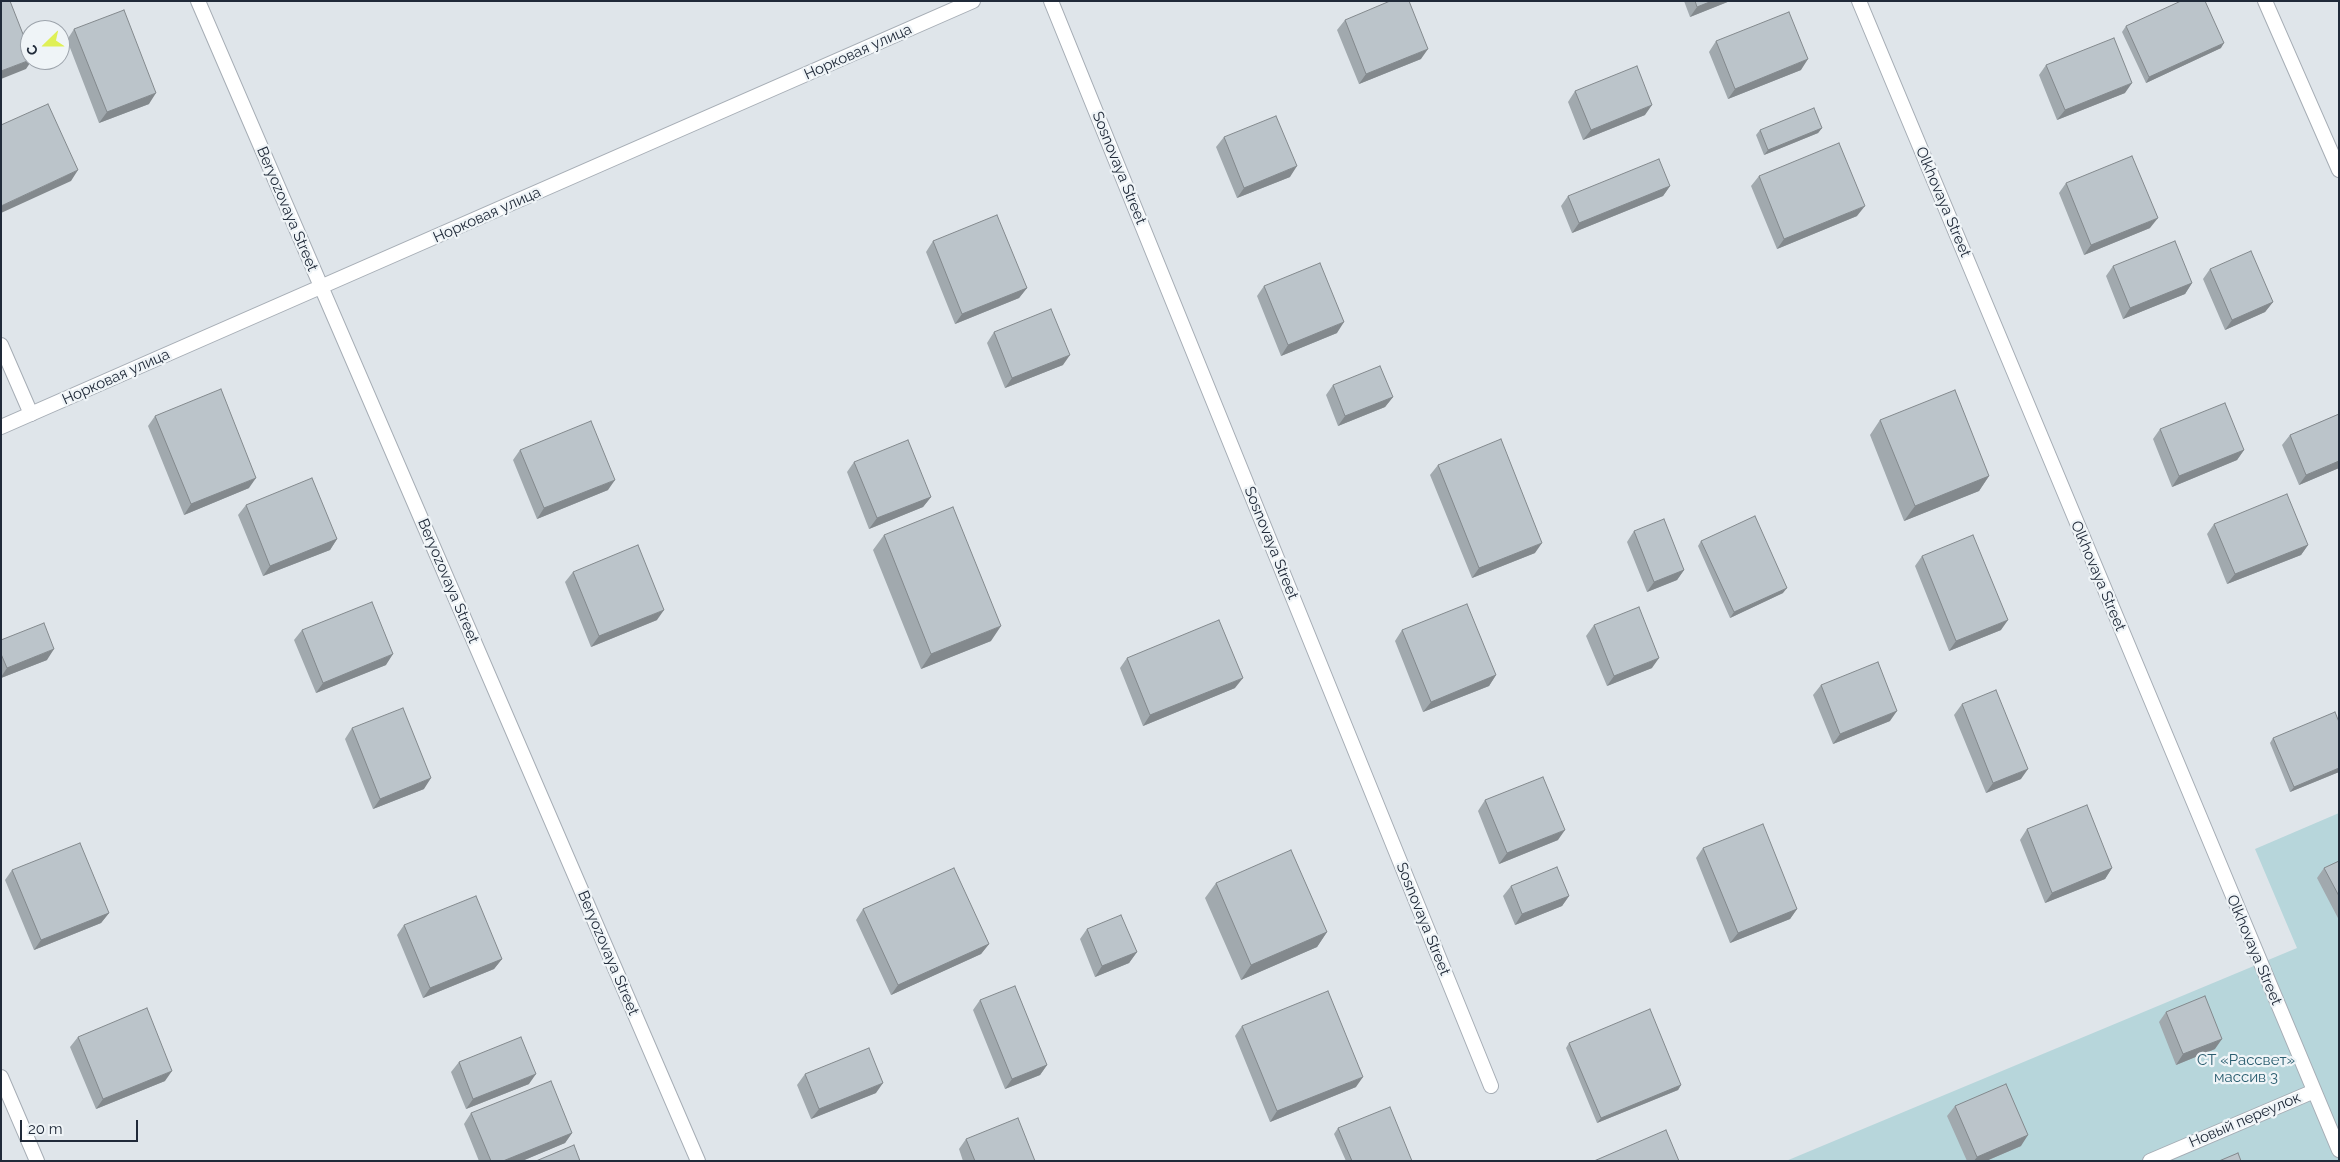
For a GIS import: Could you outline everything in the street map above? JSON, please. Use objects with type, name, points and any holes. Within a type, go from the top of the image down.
[{"type":"street","name":"Beryozovaya Street","points":[[198,1],[698,1161]]},
{"type":"street","name":"Норковая улица","points":[[1,428],[973,1]]},
{"type":"street","name":"Sosnovaya Street","points":[[1051,1],[1491,1086]]},
{"type":"street","name":"Olkhovaya Street","points":[[1859,1],[2312,1092],[2339,1150]]},
{"type":"street","points":[[2265,1],[2339,170]]},
{"type":"street","points":[[1,345],[31,414]]},
{"type":"street","points":[[1,1077],[37,1161]]},
{"type":"street","name":"Новый переулок","points":[[2150,1161],[2312,1092]]},
{"type":"green space","name":"СТ «Рассвет» массив 3","points":[[2339,813],[2339,1161],[1786,1161],[2297,948],[2255,849]]},
{"type":"building","points":[[1,1],[10,1],[20,26],[20,64],[1,71]]},
{"type":"building","points":[[1390,1],[1409,1],[1428,49],[1366,74],[1345,20]]},
{"type":"building","points":[[1695,1],[1712,1],[1697,7]]},
{"type":"building","points":[[2181,1],[2205,1],[2224,43],[2149,77],[2126,26]]},
{"type":"building","points":[[124,10],[156,93],[107,112],[74,29]]},
{"type":"building","points":[[1789,12],[1808,59],[1735,89],[1716,41]]},
{"type":"building","points":[[2114,38],[2132,83],[2065,110],[2046,65]]},
{"type":"building","points":[[1637,66],[1652,105],[1591,130],[1575,91]]},
{"type":"building","points":[[48,104],[78,170],[1,206],[1,125]]},
{"type":"building","points":[[1814,108],[1822,128],[1768,150],[1760,130]]},
{"type":"building","points":[[1276,116],[1297,166],[1244,188],[1224,137]]},
{"type":"building","points":[[1839,143],[1865,206],[1784,239],[1759,176]]},
{"type":"building","points":[[2132,156],[2158,218],[2091,245],[2066,183]]},
{"type":"building","points":[[1659,159],[1670,186],[1579,223],[1568,196]]},
{"type":"building","points":[[997,215],[1027,288],[962,314],[933,241]]},
{"type":"building","points":[[2175,241],[2192,283],[2130,308],[2113,266]]},
{"type":"building","points":[[2251,251],[2273,302],[2232,320],[2210,269]]},
{"type":"building","points":[[1320,263],[1344,322],[1288,345],[1264,286]]},
{"type":"building","points":[[1051,309],[1070,355],[1012,378],[994,332]]},
{"type":"building","points":[[1380,366],[1393,397],[1345,416],[1333,385]]},
{"type":"building","points":[[221,389],[256,478],[191,504],[155,416]]},
{"type":"building","points":[[1955,390],[1989,476],[1915,506],[1880,420]]},
{"type":"building","points":[[2225,403],[2244,450],[2179,476],[2160,429]]},
{"type":"building","points":[[2339,414],[2339,461],[2306,475],[2290,435]]},
{"type":"building","points":[[591,421],[615,480],[544,508],[520,450]]},
{"type":"building","points":[[1501,439],[1542,543],[1479,568],[1438,465]]},
{"type":"building","points":[[908,440],[931,497],[877,518],[854,462]]},
{"type":"building","points":[[312,478],[337,539],[270,566],[246,505]]},
{"type":"building","points":[[2287,494],[2308,545],[2235,574],[2214,524]]},
{"type":"building","points":[[953,507],[1001,626],[931,654],[884,535]]},
{"type":"building","points":[[1755,516],[1787,588],[1734,612],[1701,541]]},
{"type":"building","points":[[1664,519],[1684,570],[1654,582],[1634,531]]},
{"type":"building","points":[[1973,535],[2008,620],[1956,641],[1922,556]]},
{"type":"building","points":[[638,545],[664,610],[599,636],[573,572]]},
{"type":"building","points":[[372,602],[393,654],[323,683],[302,630]]},
{"type":"building","points":[[1467,604],[1496,675],[1431,702],[1402,630]]},
{"type":"building","points":[[1639,607],[1659,658],[1614,676],[1594,625]]},
{"type":"building","points":[[1219,620],[1243,678],[1150,715],[1127,658]]},
{"type":"building","points":[[44,623],[54,649],[7,668],[1,654],[1,640]]},
{"type":"building","points":[[1878,662],[1897,711],[1840,734],[1821,685]]},
{"type":"building","points":[[1996,690],[2028,769],[1993,783],[1962,704]]},
{"type":"building","points":[[403,708],[431,778],[380,799],[352,728]]},
{"type":"building","points":[[2335,712],[2339,722],[2339,768],[2294,787],[2273,738]]},
{"type":"building","points":[[1543,777],[1565,830],[1507,853],[1485,800]]},
{"type":"building","points":[[2087,805],[2112,868],[2052,893],[2027,829]]},
{"type":"building","points":[[1763,824],[1797,909],[1738,933],[1703,848]]},
{"type":"building","points":[[80,843],[109,913],[41,940],[12,870]]},
{"type":"building","points":[[1291,850],[1327,932],[1251,965],[1216,883]]},
{"type":"building","points":[[2339,861],[2339,896],[2324,868]]},
{"type":"building","points":[[1557,867],[1569,896],[1522,914],[1511,886]]},
{"type":"building","points":[[954,868],[989,944],[898,985],[863,909]]},
{"type":"building","points":[[476,896],[502,959],[430,988],[404,925]]},
{"type":"building","points":[[1121,915],[1137,952],[1102,966],[1087,929]]},
{"type":"building","points":[[1015,986],[1047,1065],[1012,1079],[980,1000]]},
{"type":"building","points":[[1328,991],[1363,1077],[1277,1111],[1242,1026]]},
{"type":"building","points":[[2205,996],[2222,1039],[2183,1054],[2166,1012]]},
{"type":"building","points":[[147,1008],[172,1071],[103,1099],[78,1037]]},
{"type":"building","points":[[1650,1009],[1681,1085],[1601,1118],[1569,1043]]},
{"type":"building","points":[[521,1037],[536,1074],[473,1099],[459,1062]]},
{"type":"building","points":[[869,1048],[883,1083],[819,1109],[805,1074]]},
{"type":"building","points":[[551,1081],[572,1133],[503,1161],[491,1161],[471,1113]]},
{"type":"building","points":[[2006,1084],[2028,1135],[1977,1157],[1955,1106]]},
{"type":"building","points":[[1390,1107],[1412,1161],[1352,1161],[1338,1128]]},
{"type":"building","points":[[1018,1118],[1035,1161],[975,1161],[966,1139]]},
{"type":"building","points":[[1666,1130],[1679,1161],[1594,1161]]},
{"type":"building","points":[[574,1145],[580,1161],[536,1161]]},
{"type":"building","points":[[2238,1153],[2241,1161],[2219,1161]]}]
